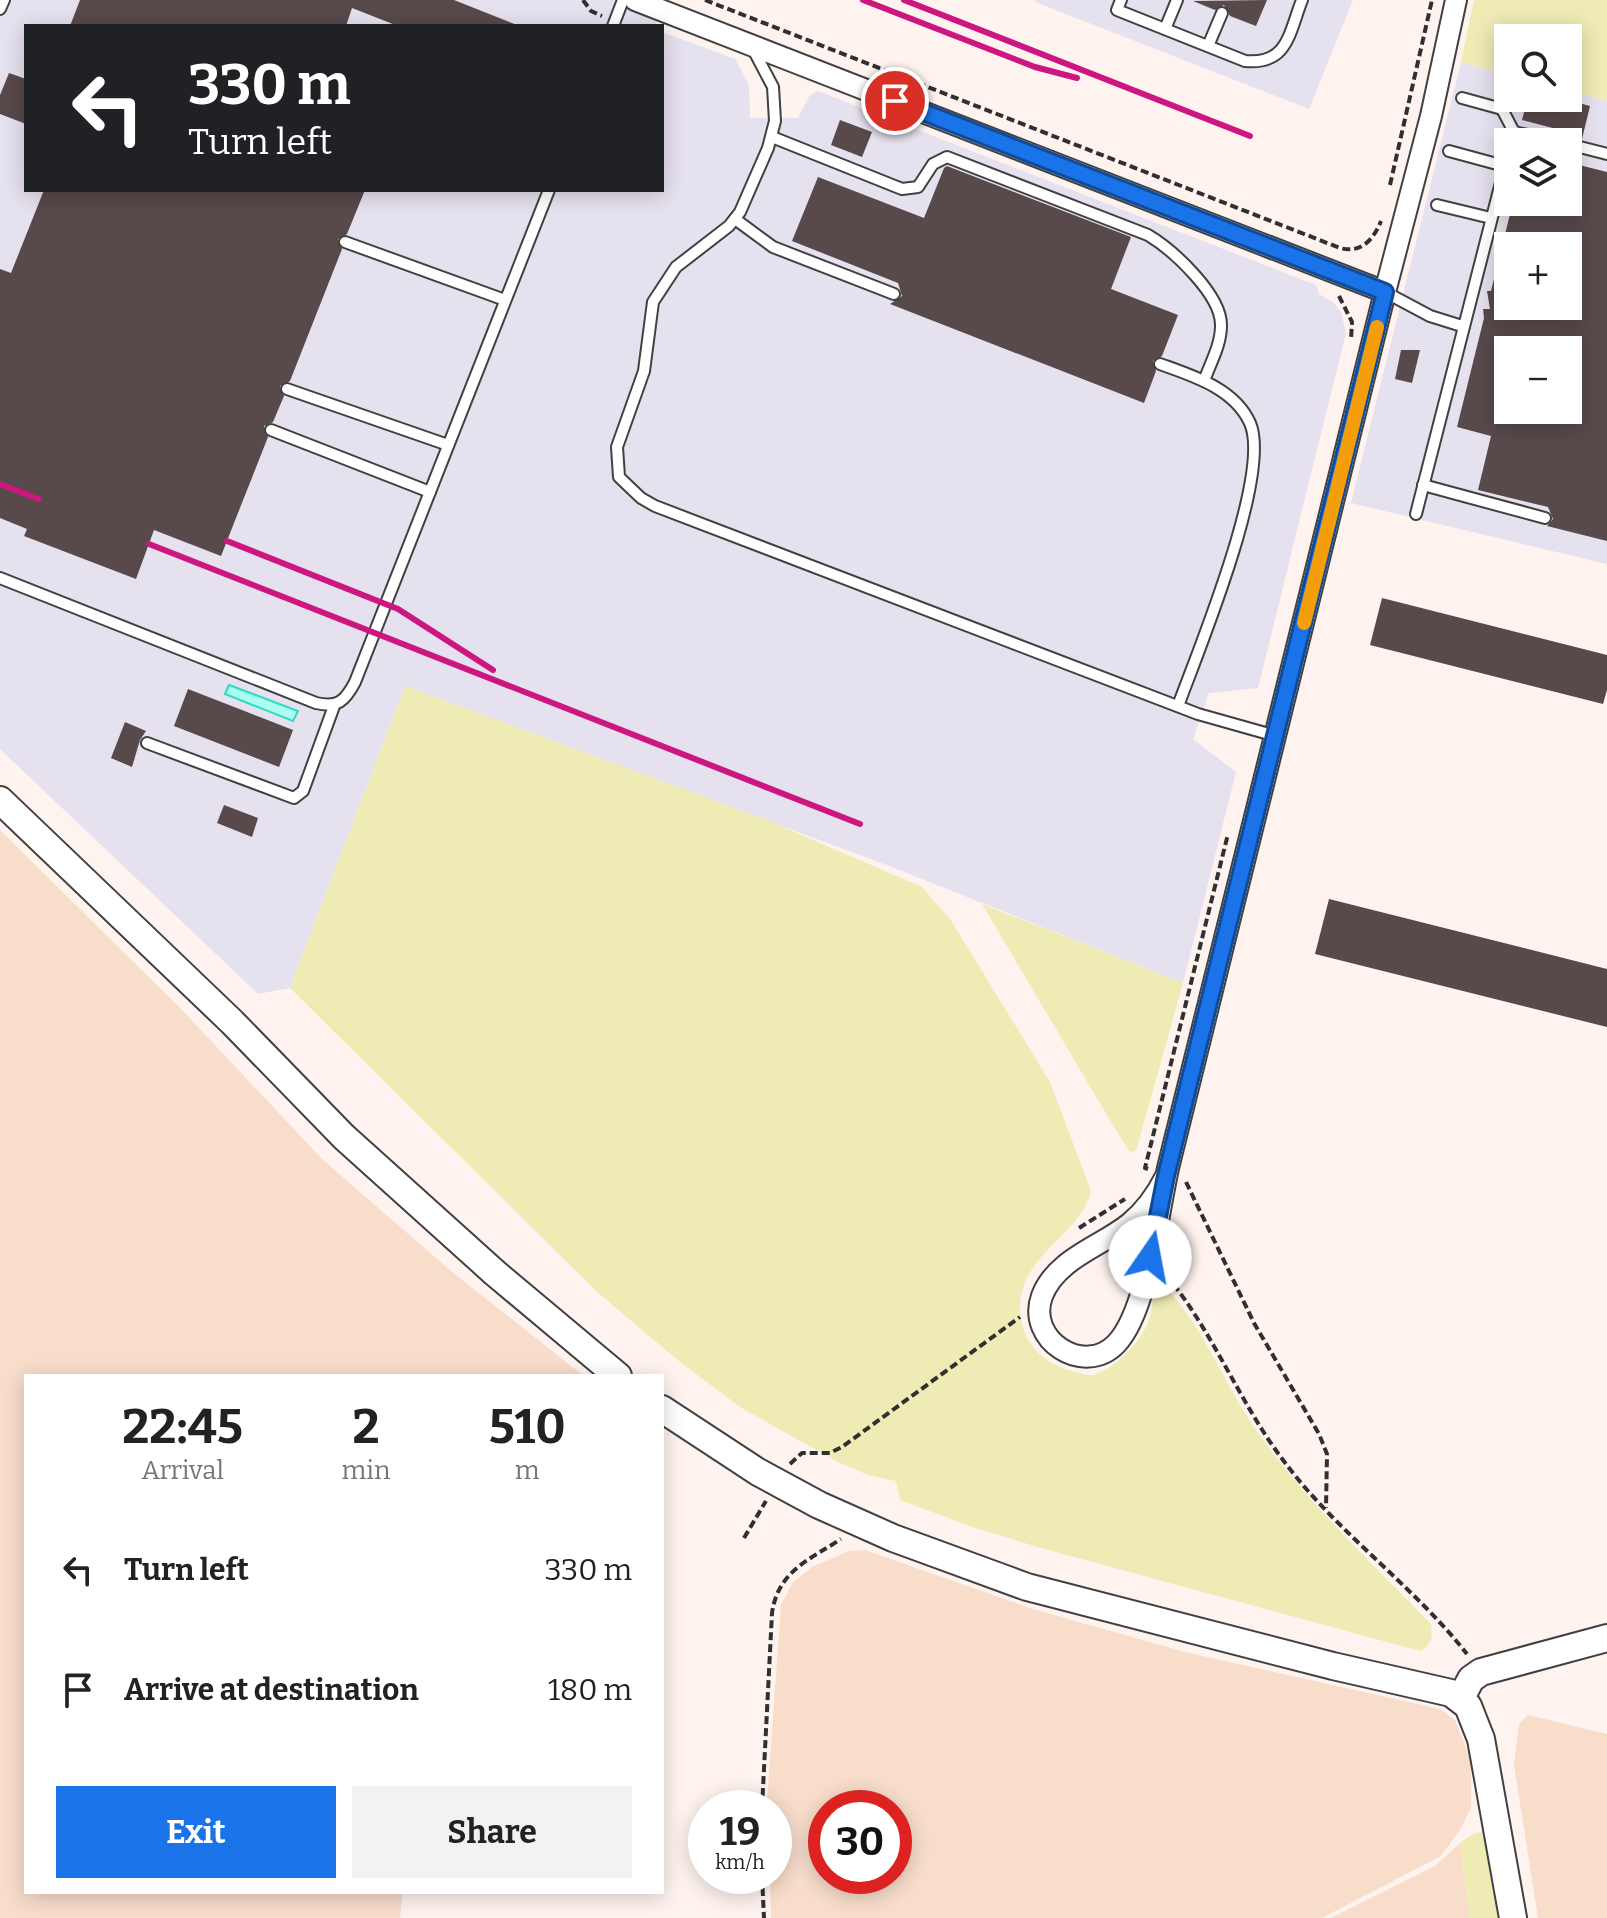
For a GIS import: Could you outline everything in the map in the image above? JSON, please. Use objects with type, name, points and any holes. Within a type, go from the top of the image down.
[{"type":"street","points":[[635,0],[1385,292]]},
{"type":"street","points":[[1168,1170],[1150,1203],[1130,1223],[1058,1272],[1042,1294],[1039,1305],[1044,1330],[1060,1349],[1081,1357],[1104,1353],[1115,1346],[1132,1320],[1431,116],[1456,0]]},
{"type":"street","points":[[0,800],[221,1012],[344,1137],[495,1273],[616,1374]]},
{"type":"street","points":[[664,1410],[771,1490],[1027,1587],[1333,1666],[1435,1688],[1461,1698],[1473,1716],[1481,1739],[1513,1918]]},
{"type":"street","points":[[1461,1698],[1471,1679],[1481,1672],[1607,1638]]},
{"type":"lane","points":[[0,9],[4,0]]},
{"type":"lane","points":[[614,23],[623,0]]},
{"type":"lane","points":[[1121,0],[1117,10],[1245,61],[1271,60],[1280,53],[1302,0]]},
{"type":"lane","points":[[1165,29],[1177,0]]},
{"type":"lane","points":[[1208,46],[1222,13]]},
{"type":"lane","points":[[749,45],[765,68],[773,87],[775,121],[772,137],[753,185],[735,219],[676,267],[653,302],[644,371],[617,447],[619,477],[628,488],[655,506],[1178,706],[1276,736]]},
{"type":"lane","points":[[1462,98],[1502,109],[1509,128]]},
{"type":"lane","points":[[772,137],[902,189],[918,187],[933,164],[947,157],[1148,235],[1175,255],[1210,296],[1220,315],[1220,338],[1204,381]]},
{"type":"lane","points":[[1582,148],[1607,154]]},
{"type":"lane","points":[[1449,151],[1494,160]]},
{"type":"lane","points":[[147,743],[294,798],[303,791],[334,706],[346,699],[355,682],[548,192]]},
{"type":"lane","points":[[1437,205],[1491,218]]},
{"type":"lane","points":[[1416,514],[1494,208]]},
{"type":"lane","points":[[735,219],[773,247],[894,294]]},
{"type":"lane","points":[[345,242],[505,300]]},
{"type":"lane","points":[[1385,292],[1430,316],[1462,326]]},
{"type":"lane","points":[[1160,364],[1204,381],[1234,401],[1249,422],[1255,443],[1254,462],[1233,556],[1178,706]]},
{"type":"lane","points":[[287,389],[448,445]]},
{"type":"lane","points":[[271,430],[430,492]]},
{"type":"lane","points":[[1423,485],[1545,518]]},
{"type":"lane","points":[[0,578],[316,703],[334,706]]},
{"type":"path","points":[[583,0],[591,11],[614,23]]},
{"type":"path","points":[[705,0],[1349,251],[1361,247],[1376,233],[1385,208]]},
{"type":"path","points":[[1388,194],[1432,0]]},
{"type":"path","points":[[1140,1182],[1145,1168]]},
{"type":"path","points":[[1168,1170],[1188,1185],[1254,1323],[1319,1434],[1327,1454],[1326,1508]]},
{"type":"path","points":[[1079,1228],[1131,1194]]},
{"type":"path","points":[[1150,1257],[1189,1306],[1284,1462],[1326,1508],[1415,1594],[1481,1672]]},
{"type":"path","points":[[744,1538],[755,1524],[771,1490],[798,1455],[830,1453],[842,1447],[943,1371],[1039,1305]]},
{"type":"path","points":[[763,1790],[775,1592],[788,1575],[842,1538],[856,1522]]},
{"type":"path","points":[[763,1894],[764,1918]]},
{"type":"shaded area","points":[[0,0],[665,0],[656,24],[24,24],[24,192],[664,192],[664,33],[735,59],[749,85],[750,118],[798,118],[810,95],[818,91],[1316,285],[1319,294],[1333,302],[1341,312],[1346,333],[1258,688],[1209,693],[1193,739],[1236,772],[1183,983],[884,864],[405,686],[290,988],[258,994],[0,749]]},
{"type":"shaded area","points":[[1036,0],[1353,0],[1309,109]]},
{"type":"shaded area","points":[[1474,0],[1607,0],[1607,101],[1582,95],[1582,24],[1494,24],[1494,71],[1461,62]]},
{"type":"shaded area","points":[[1461,62],[1494,71],[1494,112],[1582,112],[1582,95],[1607,101],[1607,564],[1351,503]]},
{"type":"shaded area","points":[[405,686],[767,820],[922,887],[950,919],[1050,1082],[1091,1191],[1077,1219],[1044,1254],[1026,1281],[1020,1310],[1026,1335],[1032,1345],[1050,1362],[1062,1368],[1088,1375],[1101,1372],[1124,1356],[1142,1334],[1150,1316],[1156,1278],[1199,1331],[1244,1411],[1275,1456],[1339,1530],[1431,1624],[1432,1637],[1427,1646],[1420,1651],[1041,1548],[900,1500],[896,1481],[868,1475],[836,1461],[740,1407],[680,1362],[597,1292],[290,988]]},
{"type":"shaded area","points":[[0,830],[183,1011],[322,1159],[452,1272],[581,1374],[24,1374],[24,1894],[403,1894],[400,1918],[0,1918]]},
{"type":"shaded area","points":[[982,904],[1183,983],[1136,1151],[1130,1152],[1111,1122]]},
{"type":"shaded area","points":[[865,1550],[1033,1609],[1185,1652],[1440,1709],[1455,1720],[1471,1760],[1471,1808],[1441,1856],[1322,1918],[771,1918],[770,1894],[792,1894],[792,1790],[768,1790],[781,1605],[793,1582],[812,1567],[849,1551]]},
{"type":"shaded area","points":[[1528,1715],[1607,1734],[1607,1918],[1538,1918],[1514,1765],[1519,1724]]},
{"type":"shaded area","points":[[1487,1830],[1501,1918],[1470,1918],[1460,1843],[1471,1835]]},
{"type":"shaded area","points":[[1460,1843],[1470,1918],[1331,1918],[1435,1866]]},
{"type":"water","points":[[229,685],[298,711],[293,721],[225,694]]},
{"type":"building","points":[[80,0],[454,0],[514,24],[393,24],[352,8],[347,24],[71,24]]},
{"type":"building","points":[[1267,0],[1256,26],[1230,16],[1224,5],[1215,10],[1193,1]]},
{"type":"building","points":[[9,73],[24,78],[24,123],[0,114],[0,95]]},
{"type":"building","points":[[1582,104],[1590,106],[1582,139],[1582,128],[1553,128],[1522,120],[1524,112],[1582,112]]},
{"type":"building","points":[[840,120],[872,132],[862,157],[831,145]]},
{"type":"building","points":[[947,166],[1131,237],[1111,289],[1178,315],[1162,356],[1153,361],[1156,371],[1144,403],[890,304],[902,296],[898,283],[792,241],[818,177],[924,218]]},
{"type":"building","points":[[1582,166],[1607,172],[1607,541],[1547,526],[1553,519],[1548,507],[1478,490],[1491,436],[1457,427],[1484,318],[1483,309],[1490,309],[1487,291],[1491,291],[1494,279],[1494,320],[1582,320],[1582,232],[1506,232],[1510,216],[1582,216]]},
{"type":"building","points":[[43,192],[364,192],[347,234],[338,239],[342,249],[290,381],[280,386],[284,396],[273,422],[264,426],[268,437],[221,556],[154,530],[136,579],[24,536],[27,529],[0,518],[0,269],[11,273]]},
{"type":"building","points":[[1401,350],[1420,350],[1412,383],[1395,379]]},
{"type":"building","points":[[1382,598],[1607,655],[1607,690],[1603,704],[1370,645]]},
{"type":"building","points":[[188,689],[293,730],[279,767],[174,726]]},
{"type":"building","points":[[125,722],[146,731],[132,767],[111,758]]},
{"type":"building","points":[[224,805],[258,818],[252,837],[217,823]]},
{"type":"building","points":[[1329,899],[1607,969],[1607,1027],[1315,954]]},
{"type":"railway","points":[[863,0],[1035,67],[1077,78]]},
{"type":"railway","points":[[904,0],[1250,136]]},
{"type":"railway","points":[[0,484],[39,499]]},
{"type":"railway","points":[[227,541],[398,609],[493,670]]},
{"type":"railway","points":[[149,544],[860,824]]},
{"type":"slow traffic","points":[[1304,623],[1377,327]]},
{"type":"route","points":[[895,101],[1385,292],[1166,1176],[1150,1257]]}]
